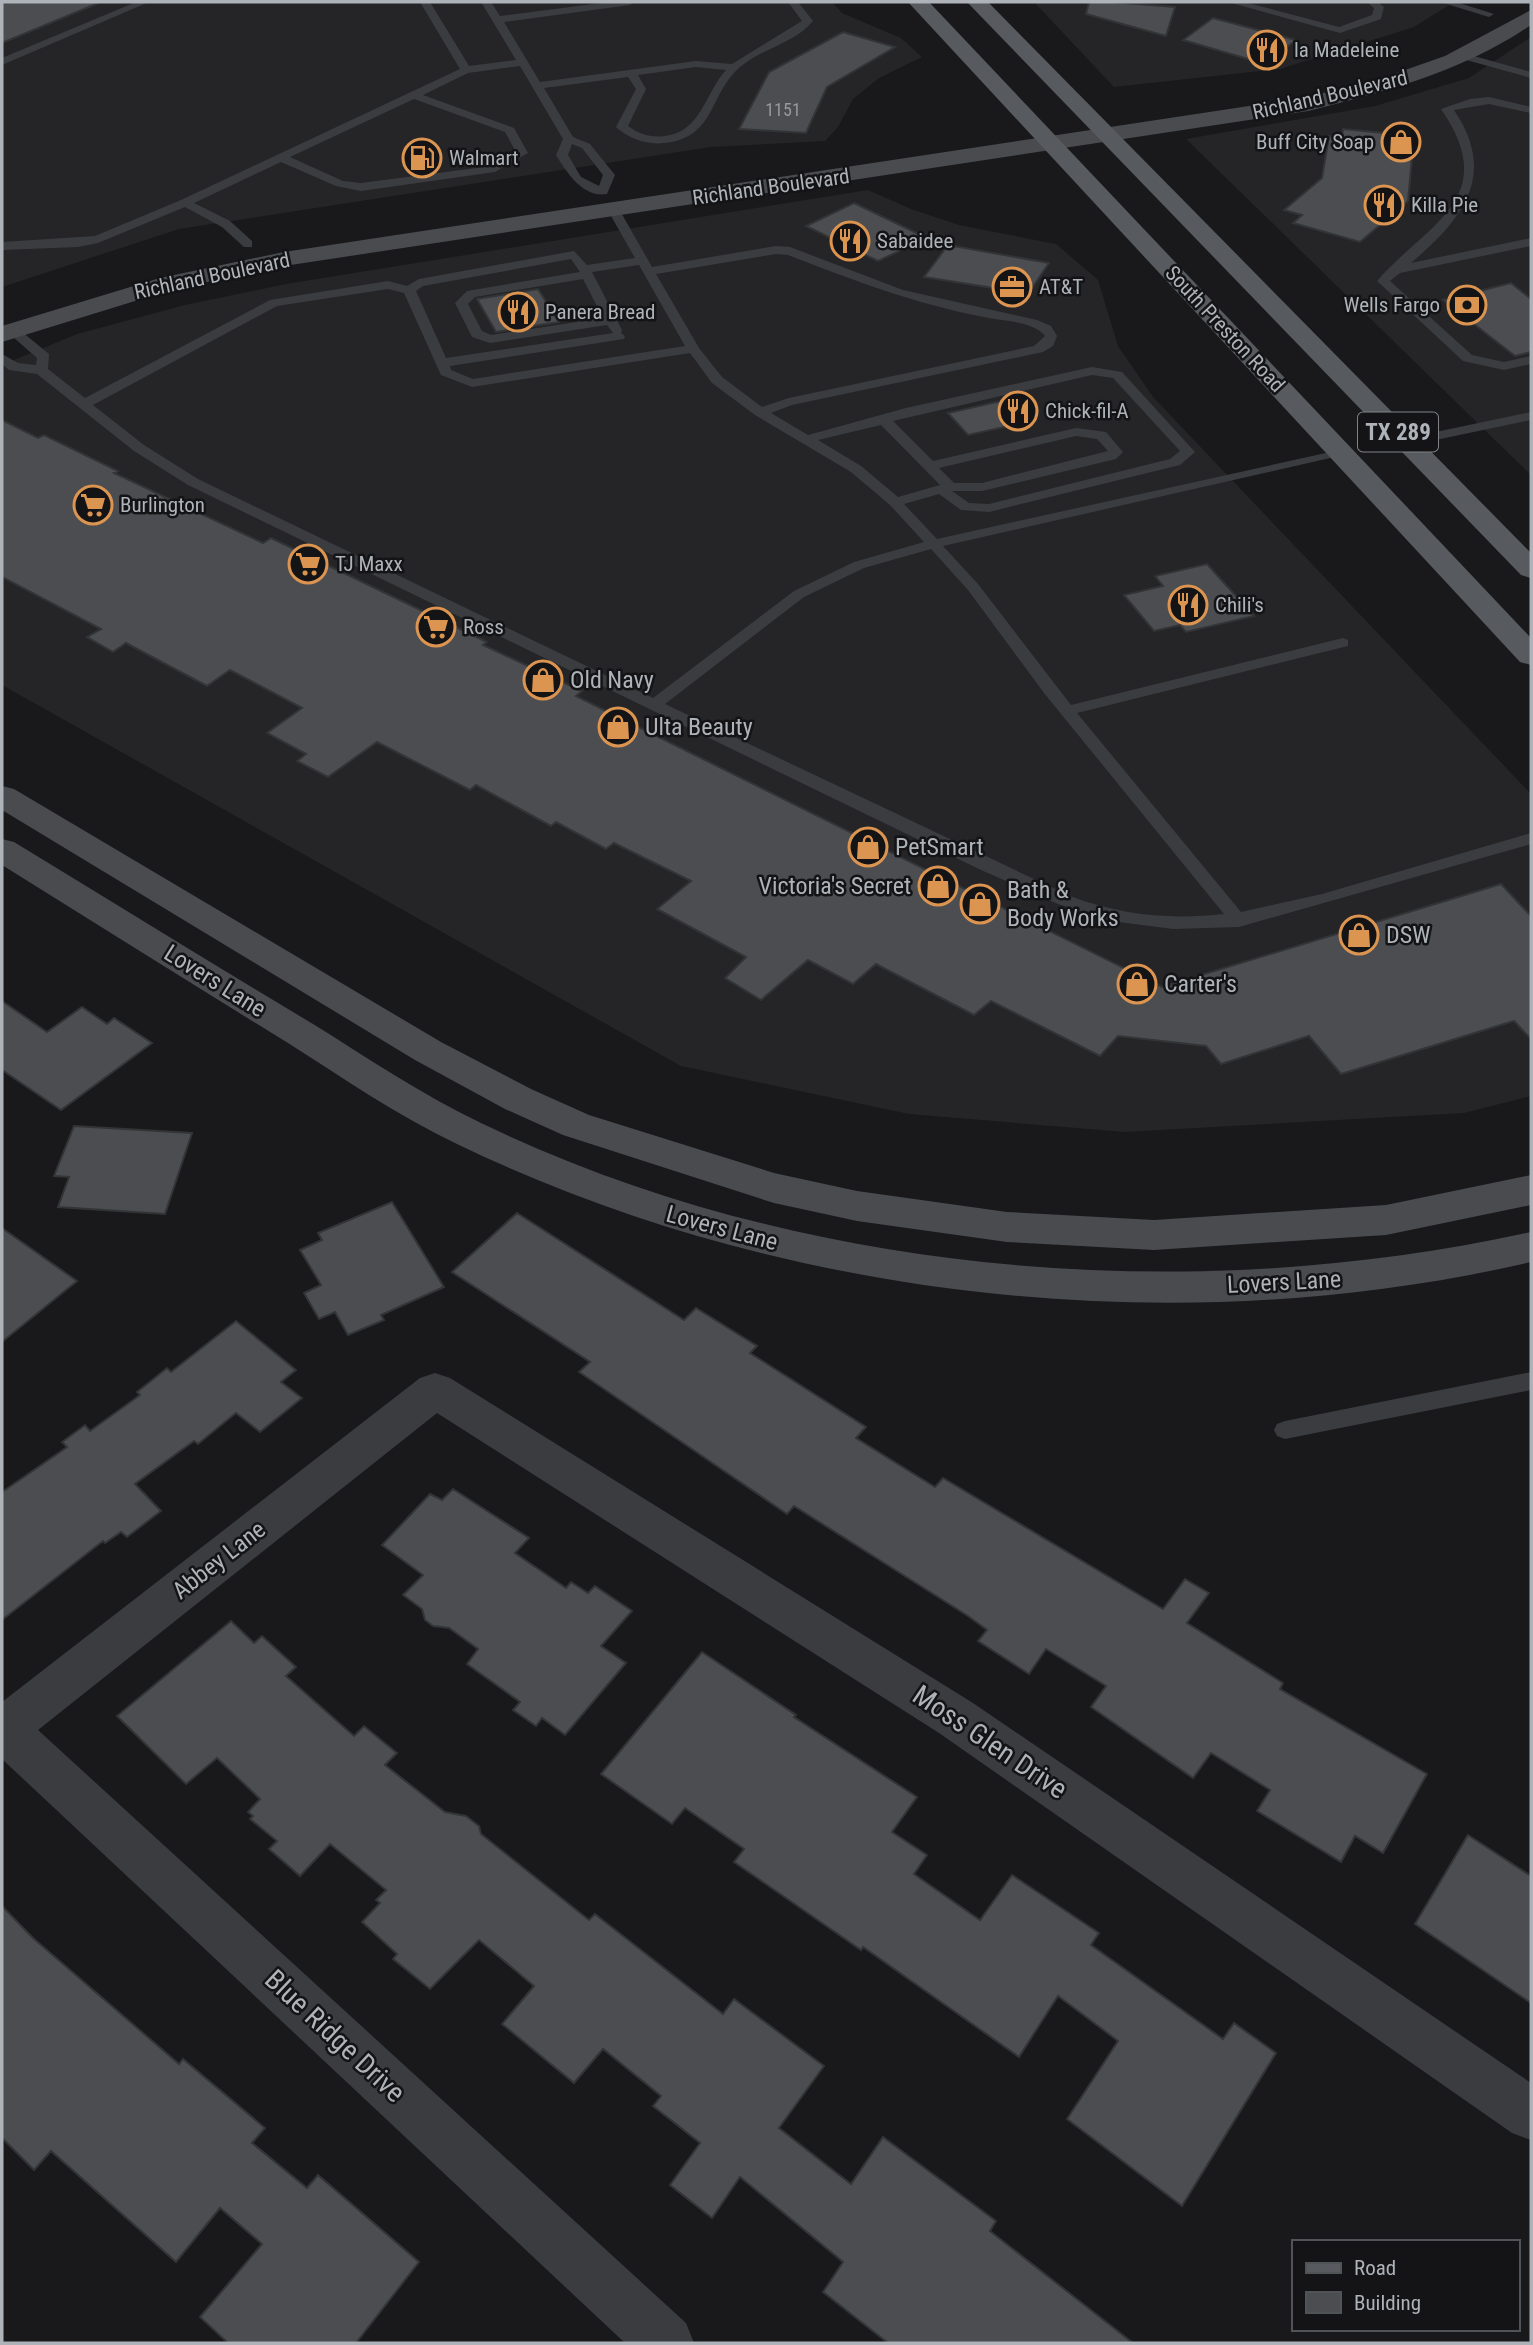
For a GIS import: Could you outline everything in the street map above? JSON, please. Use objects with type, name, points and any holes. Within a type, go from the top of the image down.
[{"type":"main road","name":"South Preston Road","points":[[918,2],[1531,656]]},
{"type":"main road","name":"TX 289","points":[[977,2],[1531,569]]},
{"type":"street","points":[[1463,29],[1497,8]]},
{"type":"street","name":"Richland Boulevard","points":[[4,324],[144,268],[248,244],[608,201],[1099,128],[1308,104],[1405,78],[1462,56],[1531,16]]},
{"type":"street","name":"Richland Boulevard","points":[[1099,128],[1381,63]]},
{"type":"street","name":"Richland Boulevard","points":[[4,324],[227,271],[608,201]]},
{"type":"street","name":"Lovers Lane","points":[[2,796],[428,1051],[518,1099],[576,1125],[774,1188],[857,1206],[1007,1227],[1154,1234],[1386,1220],[1531,1190]]},
{"type":"street","name":"Lovers Lane","points":[[2,850],[466,1132],[590,1186],[723,1230],[856,1260],[928,1270],[1154,1287],[1353,1279],[1424,1270],[1531,1247]]},
{"type":"street","name":"Abbey Lane","points":[[2,1730],[435,1390]]},
{"type":"street","name":"Moss Glen Drive","points":[[435,1390],[956,1718],[1531,2114]]},
{"type":"street","name":"Blue Ridge Drive","points":[[2,1730],[666,2343]]},
{"type":"lane","points":[[2,62],[144,2]]},
{"type":"lane","points":[[425,2],[466,70]]},
{"type":"lane","points":[[486,2],[569,139],[586,146],[609,174],[608,201]]},
{"type":"lane","points":[[496,20],[630,2]]},
{"type":"lane","points":[[631,73],[641,89],[622,127],[640,138],[667,140],[695,131],[734,67],[808,21],[793,2]]},
{"type":"lane","points":[[1233,2],[1340,30],[1377,17],[1379,7],[1372,2]]},
{"type":"lane","points":[[1445,2],[1497,8]]},
{"type":"lane","points":[[1462,56],[1531,75]]},
{"type":"lane","points":[[2,246],[78,243],[98,239],[185,202],[466,70],[521,63]]},
{"type":"lane","points":[[536,86],[695,64],[734,67]]},
{"type":"lane","points":[[280,157],[340,184],[361,187],[495,169],[522,153],[510,130],[410,94]]},
{"type":"lane","points":[[1531,110],[1494,99],[1470,100],[1447,109],[1464,138],[1470,165],[1463,200],[1438,234],[1383,281],[1468,358],[1504,366],[1531,360]]},
{"type":"lane","points":[[569,139],[562,155],[577,179],[608,201],[693,349],[717,380],[760,412],[856,469],[895,502],[935,543],[1067,711],[1239,920]]},
{"type":"lane","points":[[185,202],[226,224],[248,244]]},
{"type":"lane","points":[[1396,270],[1525,243],[1531,254]]},
{"type":"lane","points":[[611,321],[490,339],[477,334],[461,303],[471,295],[586,272],[776,250],[790,251],[899,293],[950,307],[1032,323],[1046,329],[1051,336],[1048,343],[1038,349],[789,402],[760,412]]},
{"type":"lane","points":[[409,290],[419,282],[573,255],[586,272],[631,359]]},
{"type":"lane","points":[[84,404],[274,303],[388,285],[409,290]]},
{"type":"lane","points":[[409,290],[441,363],[454,378],[472,383],[693,349]]},
{"type":"lane","points":[[4,324],[44,357],[41,370]]},
{"type":"lane","points":[[441,363],[619,336]]},
{"type":"lane","points":[[2,358],[14,367],[41,370],[139,448],[184,477],[1063,900],[1112,915],[1144,921],[1194,924],[1239,920],[1459,862],[1531,838]]},
{"type":"lane","points":[[807,439],[884,420],[1092,371],[1107,371],[1117,375],[1188,452],[1175,462],[989,508],[965,507],[945,488],[930,466],[884,420]]},
{"type":"lane","points":[[1407,442],[1531,416]]},
{"type":"lane","points":[[895,502],[945,488],[982,487],[1111,456],[1116,452],[1101,435],[1076,432],[930,466]]},
{"type":"lane","points":[[654,705],[799,594],[859,565],[935,543],[1339,452]]},
{"type":"lane","points":[[1067,711],[1343,643]]},
{"type":"lane","points":[[1285,1430],[1531,1381]]},
{"type":"shaded area","points":[[2,2],[832,2],[842,13],[901,38],[922,57],[879,78],[853,99],[838,127],[825,141],[711,147],[179,229],[2,287]]},
{"type":"shaded area","points":[[1034,2],[1454,2],[1414,27],[1280,69],[1114,87]]},
{"type":"shaded area","points":[[1531,37],[1531,475],[1186,139],[1375,106],[1469,78]]},
{"type":"shaded area","points":[[868,190],[911,209],[959,225],[1056,244],[1098,280],[1118,346],[1153,397],[1531,794],[1531,1096],[1464,1113],[1125,1132],[909,1114],[681,1066],[2,685],[2,365],[77,334],[185,305],[286,284]]},
{"type":"building","points":[[2,2],[101,2],[2,43]]},
{"type":"building","points":[[1089,2],[1175,7],[1166,36],[1086,14]]},
{"type":"building","points":[[1213,18],[1296,40],[1265,64],[1183,40]]},
{"type":"building","points":[[843,32],[895,47],[827,87],[806,133],[739,129],[769,72]]},
{"type":"building","points":[[1343,129],[1414,136],[1408,201],[1360,242],[1293,223],[1302,215],[1284,210],[1322,178],[1329,136],[1342,137]]},
{"type":"building","points":[[854,203],[927,238],[878,261],[806,226]]},
{"type":"building","points":[[948,245],[1049,263],[1026,297],[997,291],[999,289],[924,277]]},
{"type":"building","points":[[1511,283],[1531,299],[1531,352],[1515,356],[1443,300]]},
{"type":"building","name":"Panera Bread","points":[[538,289],[559,322],[496,332],[477,299]]},
{"type":"building","points":[[1014,398],[1036,420],[968,435],[948,413]]},
{"type":"building","points":[[2,420],[38,438],[44,435],[118,471],[114,473],[263,543],[271,538],[487,642],[483,645],[582,691],[576,696],[1162,987],[1501,884],[1531,916],[1531,1039],[1514,1021],[1341,1074],[1309,1036],[1221,1064],[1206,1046],[1118,1036],[1100,1056],[991,1001],[974,1015],[876,964],[853,984],[808,960],[761,1000],[725,978],[746,957],[657,909],[691,881],[614,843],[606,849],[556,822],[551,826],[476,785],[470,790],[377,742],[328,777],[297,761],[306,754],[267,733],[302,708],[230,670],[207,686],[126,643],[113,652],[87,637],[101,629],[2,577]]},
{"type":"building","name":"Chili's","points":[[1207,564],[1254,616],[1186,632],[1180,625],[1154,631],[1124,595],[1163,586],[1155,576]]},
{"type":"building","points":[[2,1001],[47,1032],[82,1007],[107,1024],[114,1018],[152,1043],[61,1110],[2,1070]]},
{"type":"building","points":[[74,1126],[192,1133],[165,1214],[58,1207],[69,1177],[54,1176]]},
{"type":"building","points":[[392,1202],[444,1287],[381,1315],[384,1320],[348,1335],[335,1312],[319,1319],[304,1293],[321,1285],[300,1250],[322,1240],[318,1233]]},
{"type":"building","points":[[517,1213],[684,1320],[696,1308],[757,1346],[750,1353],[866,1427],[856,1438],[935,1487],[943,1478],[1163,1609],[1185,1579],[1209,1593],[1187,1623],[1283,1683],[1280,1689],[1427,1774],[1383,1853],[1355,1836],[1341,1862],[1257,1811],[1270,1790],[1211,1753],[1193,1778],[1091,1707],[1106,1686],[1046,1649],[1029,1674],[978,1641],[987,1630],[968,1616],[794,1506],[787,1514],[579,1372],[590,1362],[452,1272]]},
{"type":"building","points":[[2,1228],[77,1281],[2,1342]]},
{"type":"building","points":[[236,1321],[296,1370],[281,1382],[302,1398],[260,1432],[236,1413],[198,1444],[194,1441],[135,1484],[161,1511],[127,1537],[121,1532],[105,1543],[103,1541],[2,1620],[2,1492],[67,1447],[62,1442],[85,1425],[90,1431],[140,1395],[137,1392],[167,1368],[171,1372]]},
{"type":"building","points":[[453,1489],[529,1538],[515,1553],[566,1588],[571,1582],[588,1593],[595,1586],[632,1611],[601,1646],[626,1663],[565,1735],[542,1718],[536,1726],[513,1710],[520,1702],[467,1664],[478,1649],[449,1628],[433,1626],[425,1620],[422,1609],[403,1595],[423,1575],[382,1545],[430,1494],[442,1500]]},
{"type":"building","points":[[231,1621],[254,1643],[262,1636],[296,1667],[286,1676],[354,1736],[364,1726],[397,1753],[385,1765],[445,1812],[466,1816],[479,1826],[481,1834],[589,1920],[595,1914],[723,2014],[734,1999],[824,2066],[779,2128],[851,2184],[883,2137],[996,2221],[990,2231],[1133,2343],[888,2343],[823,2292],[843,2262],[740,2177],[712,2218],[670,2185],[700,2143],[653,2106],[661,2096],[603,2049],[574,2083],[502,2024],[534,1986],[479,1940],[430,1989],[393,1959],[397,1954],[362,1922],[380,1903],[376,1900],[386,1890],[330,1844],[300,1876],[269,1849],[277,1841],[250,1819],[253,1816],[248,1812],[260,1799],[217,1758],[186,1784],[117,1716]]},
{"type":"building","points":[[702,1652],[796,1715],[794,1717],[917,1797],[892,1832],[927,1855],[914,1874],[980,1920],[1012,1875],[1099,1933],[1091,1945],[1223,2039],[1234,2023],[1276,2053],[1182,2206],[1067,2119],[1118,2041],[1058,1996],[1019,2057],[863,1947],[861,1950],[734,1862],[744,1849],[685,1808],[672,1824],[601,1774]]},
{"type":"building","points":[[1468,1835],[1531,1876],[1531,2003],[1415,1924]]},
{"type":"building","points":[[2,1906],[33,1938],[179,2064],[183,2059],[265,2128],[252,2143],[307,2188],[318,2175],[419,2262],[356,2343],[228,2343],[200,2317],[262,2244],[220,2208],[176,2262],[51,2151],[34,2170],[2,2138]]},
{"type":"place","name":"la Madeleine","points":[[1267,50]]},
{"type":"place","name":"Buff City Soap","points":[[1401,142]]},
{"type":"place","name":"Walmart","points":[[422,158]]},
{"type":"place","name":"Killa Pie","points":[[1384,205]]},
{"type":"place","name":"Sabaidee","points":[[850,241]]},
{"type":"place","name":"AT&T","points":[[1012,287]]},
{"type":"place","name":"Wells Fargo","points":[[1467,305]]},
{"type":"place","name":"Panera Bread","points":[[518,312]]},
{"type":"place","name":"Chick-fil-A","points":[[1018,411]]},
{"type":"place","name":"Burlington","points":[[93,505]]},
{"type":"place","name":"TJ Maxx","points":[[308,564]]},
{"type":"place","name":"Chili's","points":[[1188,605]]},
{"type":"place","name":"Ross","points":[[436,627]]},
{"type":"place","name":"Old Navy","points":[[543,680]]},
{"type":"place","name":"Ulta Beauty","points":[[618,727]]},
{"type":"place","name":"PetSmart","points":[[868,847]]},
{"type":"place","name":"Victoria's Secret","points":[[938,886]]},
{"type":"place","name":"Bath & Body Works","points":[[980,904]]},
{"type":"place","name":"DSW","points":[[1359,935]]},
{"type":"place","name":"Carter's","points":[[1137,984]]}]
